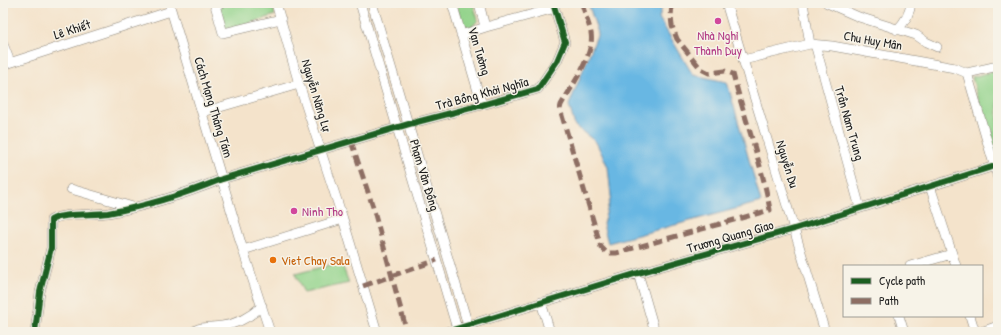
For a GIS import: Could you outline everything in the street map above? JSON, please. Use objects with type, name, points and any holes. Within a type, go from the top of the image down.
[{"type":"street","points":[[221,3],[215,5],[223,33],[281,19]]},
{"type":"street","name":"Nguyễn Năng Lự","points":[[276,3],[299,84],[343,219],[377,332]]},
{"type":"street","name":"Phạm Văn Đồng","points":[[360,3],[458,330]]},
{"type":"street","name":"Phạm Văn Đồng","points":[[372,3],[409,124],[468,329]]},
{"type":"street","name":"Vạn Tường","points":[[452,3],[482,106]]},
{"type":"street","points":[[479,3],[486,27]]},
{"type":"street","name":"Nguyễn Du","points":[[726,3],[825,332]]},
{"type":"street","name":"Trần Nam Trung","points":[[803,3],[812,44],[860,208]]},
{"type":"street","points":[[827,3],[858,17],[916,35],[936,47]]},
{"type":"street","points":[[897,30],[902,25],[910,10],[911,3]]},
{"type":"street","points":[[461,35],[554,6]]},
{"type":"street","name":"Trà Bồng Khởi Nghĩa","points":[[398,128],[482,106],[538,89],[557,61],[565,42],[554,6]]},
{"type":"street","name":"Lê Khiết","points":[[7,64],[170,7]]},
{"type":"street","name":"Cách Mạng Tháng Tám","points":[[170,7],[203,112],[243,250],[270,332]]},
{"type":"street","points":[[3,44],[7,64]]},
{"type":"street","name":"Chu Huy Mân","points":[[743,60],[812,44],[832,46],[955,68],[967,73]]},
{"type":"street","points":[[998,66],[967,73],[996,166],[998,178]]},
{"type":"street","points":[[203,112],[299,84]]},
{"type":"street","points":[[35,332],[40,292],[51,248],[53,219],[105,213],[158,202],[222,179],[398,128]]},
{"type":"street","name":"Trương Quang Giao","points":[[458,330],[468,329],[541,302],[794,229],[996,166]]},
{"type":"street","points":[[930,186],[956,265]]},
{"type":"street","points":[[71,189],[134,208]]},
{"type":"street","points":[[243,250],[343,219]]},
{"type":"street","points":[[914,265],[952,254]]},
{"type":"street","points":[[638,273],[655,332]]},
{"type":"street","points":[[541,302],[550,332]]},
{"type":"street","points":[[195,332],[200,328],[222,326],[244,320],[262,306]]},
{"type":"street","points":[[899,317],[904,332]]},
{"type":"street","points":[[970,317],[975,332]]},
{"type":"street","points":[[981,332],[998,326]]},
{"type":"street","points":[[446,332],[458,330]]},
{"type":"green space","points":[[215,3],[272,3],[275,15],[224,32]]},
{"type":"green space","points":[[456,3],[473,3],[478,20],[471,28],[462,25]]},
{"type":"green space","points":[[998,70],[998,150],[993,152],[972,77]]},
{"type":"green space","points":[[341,262],[349,283],[304,293],[295,274]]},
{"type":"water","points":[[588,3],[663,3],[659,18],[693,75],[727,82],[761,202],[608,243],[603,224],[611,196],[608,167],[596,142],[575,126],[569,105],[598,33]]},
{"type":"marked path","points":[[582,3],[591,33],[589,51],[586,60],[560,109],[601,247],[607,253],[616,253],[770,210],[758,159],[733,74],[725,71],[709,73],[701,69],[677,39],[672,26],[672,3]]},
{"type":"marked path","points":[[351,141],[373,207],[407,332]]},
{"type":"marked path","points":[[363,286],[437,260]]},
{"type":"cycle path","points":[[35,332],[40,292],[51,248],[51,220],[58,217],[71,215],[108,213],[151,203],[180,195],[222,179],[409,124],[538,89],[557,61],[565,42],[553,3]]},
{"type":"cycle path","points":[[446,332],[638,273],[794,229],[998,165]]},
{"type":"place","name":"Nhà Nghỉ Thành Duy","points":[[718,21]]},
{"type":"place","name":"Ninh Tho","points":[[294,211]]},
{"type":"place","name":"Viet Chay Sala","points":[[273,260]]}]
